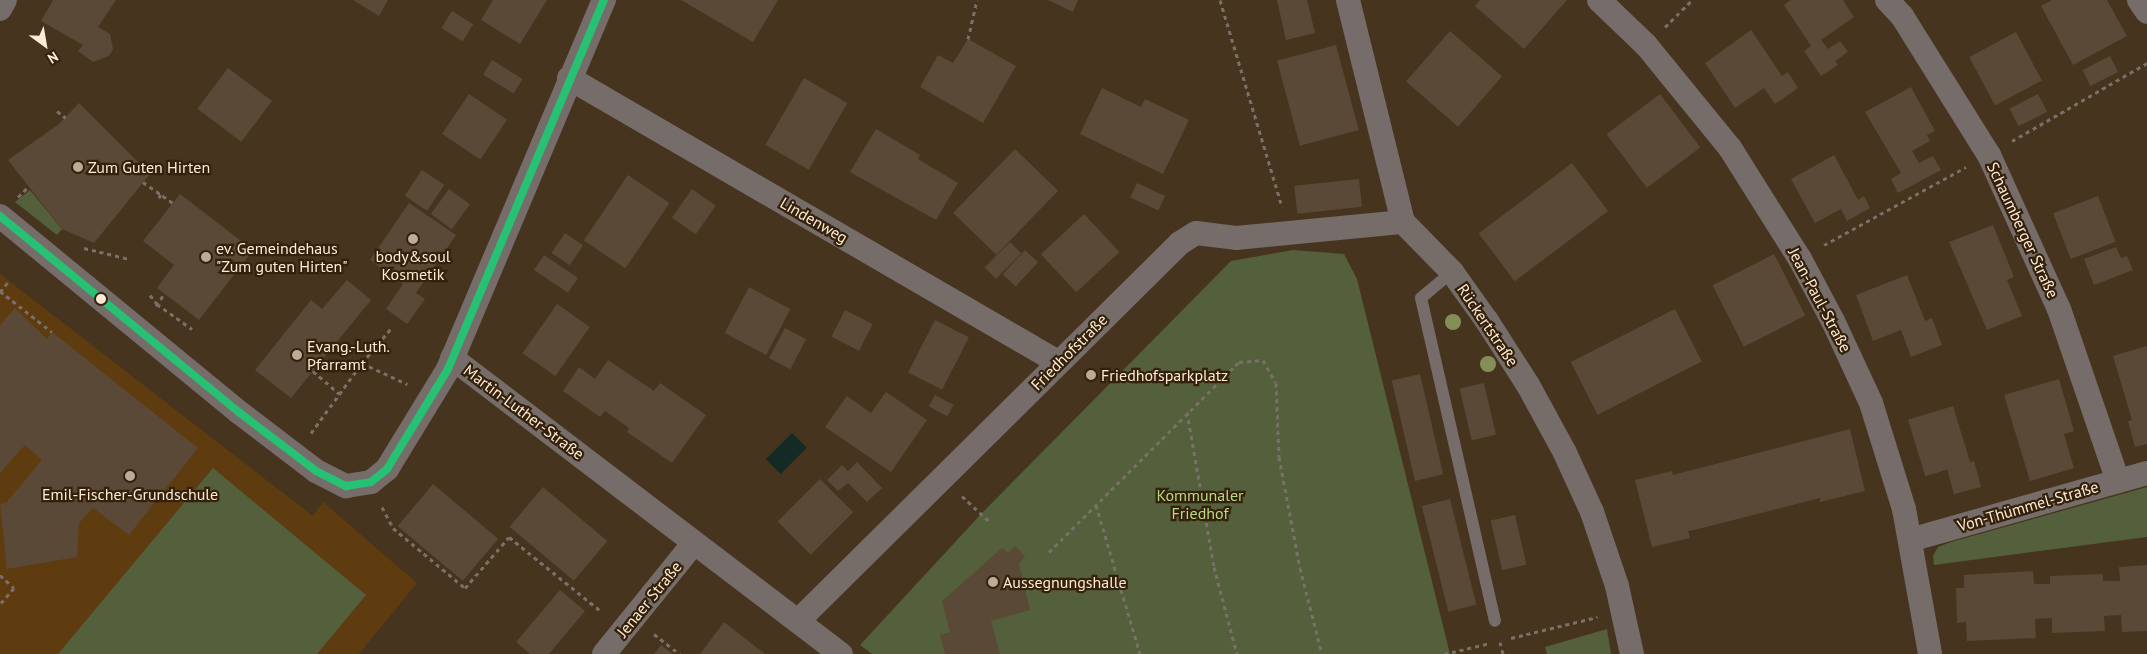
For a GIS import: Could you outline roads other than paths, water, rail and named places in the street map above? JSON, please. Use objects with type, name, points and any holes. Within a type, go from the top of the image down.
[{"type":"street","points":[[0,9],[5,0]]},
{"type":"street","points":[[452,358],[569,78],[604,0]]},
{"type":"street","points":[[1348,0],[1402,222]]},
{"type":"street","name":"Jean-Paul-Straße","points":[[1599,0],[1646,45],[1730,148],[1800,258],[1833,321],[1871,403],[1904,508],[1930,654]]},
{"type":"street","name":"Schaumberger Straße","points":[[1887,0],[1902,16],[1988,155],[2059,309],[2118,481]]},
{"type":"street","points":[[2139,0],[2147,12]]},
{"type":"street","name":"Lindenweg","points":[[569,78],[1058,362]]},
{"type":"street","name":"Martin-Luther-Straße","points":[[0,216],[295,456],[316,471],[346,486],[371,482],[387,469],[432,396],[452,358],[841,654]]},
{"type":"street","name":"Friedhofstraße","points":[[798,621],[1180,243],[1196,233],[1236,238],[1402,222]]},
{"type":"street","name":"Rückertstraße","points":[[1402,222],[1452,272],[1528,384],[1565,453],[1592,512],[1624,611],[1632,654]]},
{"type":"street","name":"Von-Thümmel-Straße","points":[[1910,540],[2147,473]]},
{"type":"street","name":"Jenaer Straße","points":[[604,654],[694,543]]},
{"type":"lane","points":[[1452,272],[1422,298],[1495,621]]},
{"type":"water","points":[[792,433],[807,448],[781,474],[766,459]]},
{"type":"place","name":"Zum Guten Hirten","points":[[78,167]]},
{"type":"place","name":"body&soul Kosmetik","points":[[413,239]]},
{"type":"place","name":"ev. Gemeindehaus \"Zum guten Hirten\"","points":[[206,257]]},
{"type":"place","name":"Evang.-Luth. Pfarramt","points":[[297,355]]},
{"type":"place","name":"Friedhofsparkplatz","points":[[1091,375]]},
{"type":"place","name":"Emil-Fischer-Grundschule","points":[[130,476]]},
{"type":"place","name":"Aussegnungshalle","points":[[993,582]]},
{"type":"park label","name":"Kommunaler Friedhof","points":[[1200,504]]}]
